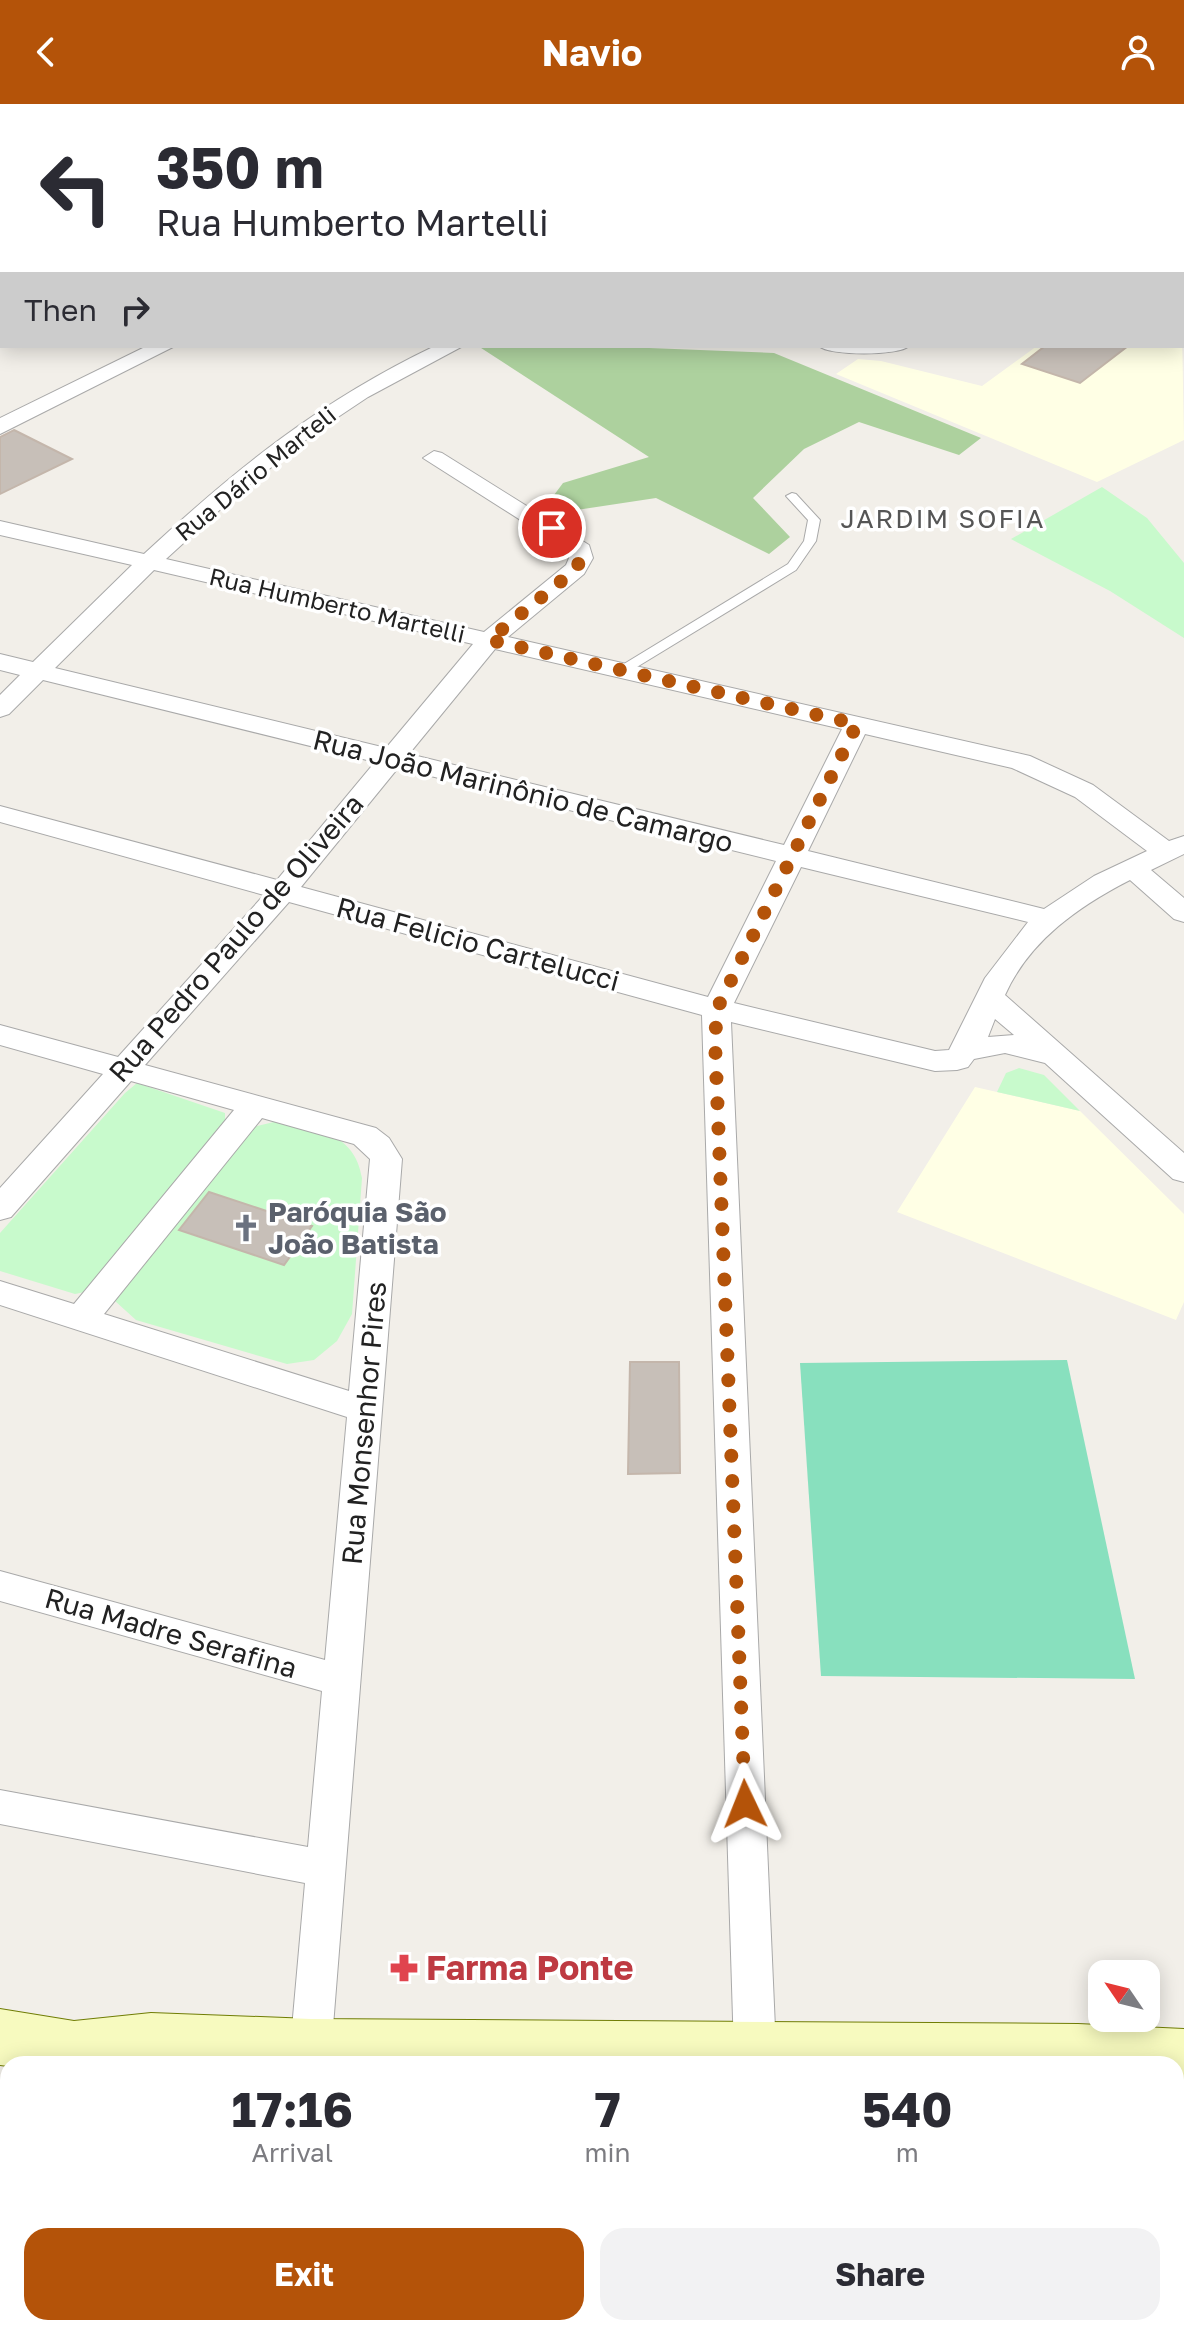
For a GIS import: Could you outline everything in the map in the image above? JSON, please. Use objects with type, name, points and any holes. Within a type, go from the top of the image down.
[{"type":"main road","points":[[0,2037],[97,2056],[151,2041],[310,2056],[755,2051],[1078,2052],[1163,2056]]},
{"type":"street","points":[[908,104],[948,104]]},
{"type":"street","points":[[0,427],[160,348]]},
{"type":"street","name":"Rua Dário Marteli","points":[[0,709],[148,562],[309,426],[346,401],[448,348]]},
{"type":"street","name":"Rua Pedro Paulo de Oliveira","points":[[0,1209],[283,891],[489,640],[576,569],[581,558],[577,545],[434,458]]},
{"type":"street","name":"Rua Humberto Martelli","points":[[0,528],[1021,762],[1084,791],[1175,848]]},
{"type":"street","name":"Rua João Marinônio de Camargo","points":[[0,662],[1046,918]]},
{"type":"street","points":[[755,2051],[715,1041],[717,1009],[857,724]]},
{"type":"street","name":"Rua Felicio Cartelucci","points":[[0,814],[717,1009],[935,1061],[1005,1043],[1020,1044],[1056,1057]]},
{"type":"street","points":[[962,1055],[988,996],[1021,945],[1046,918],[1132,868],[1175,848]]},
{"type":"street","points":[[1132,868],[1184,913]]},
{"type":"street","points":[[988,996],[1184,1171]]},
{"type":"street","name":"Rua Monsenhor Pires","points":[[0,1035],[365,1136],[378,1146],[386,1159],[310,2056]]},
{"type":"street","points":[[82,1318],[255,1106]]},
{"type":"street","points":[[0,1293],[365,1409]]},
{"type":"street","name":"Rua Madre Serafina","points":[[0,1586],[342,1681]]},
{"type":"street","points":[[0,1807],[327,1869]]},
{"type":"lane","points":[[623,670],[792,567],[810,541],[814,520],[792,496]]},
{"type":"shaded area","points":[[1034,348],[1182,348],[1184,440],[1097,482],[836,374],[858,359],[881,361],[982,386]]},
{"type":"shaded area","points":[[975,1087],[1080,1111],[1184,1214],[1184,1302],[1176,1320],[897,1212]]},
{"type":"green space","points":[[481,348],[648,348],[774,353],[981,438],[959,455],[859,422],[804,449],[753,498],[790,537],[769,554],[656,498],[570,511],[554,495],[563,483],[649,457]]},
{"type":"green space","points":[[1102,487],[1147,518],[1184,563],[1184,638],[1110,591],[1011,539]]},
{"type":"green space","points":[[1019,1068],[1044,1075],[1080,1111],[997,1092],[1006,1073]]},
{"type":"green space","points":[[137,1083],[225,1113],[225,1123],[90,1291],[75,1294],[0,1271],[0,1233]]},
{"type":"green space","points":[[278,1121],[332,1136],[343,1142],[358,1163],[362,1178],[352,1314],[337,1341],[314,1360],[287,1364],[136,1320],[115,1301],[230,1146],[253,1127]]},
{"type":"green space","points":[[1067,1360],[1135,1679],[821,1676],[800,1363]]},
{"type":"building","points":[[1042,348],[1125,348],[1080,383],[1022,364]]},
{"type":"building","points":[[14,430],[72,459],[0,494],[0,437]]},
{"type":"building","name":"Paróquia São João Batista","points":[[209,1192],[312,1226],[284,1265],[179,1230]]},
{"type":"building","points":[[630,1362],[679,1362],[680,1473],[628,1474]]},
{"type":"place","name":"Paróquia São João Batista","points":[[246,1228]]},
{"type":"place","name":"Farma Ponte","points":[[404,1968]]},
{"type":"district","name":"JARDIM SOFIA","points":[[943,519]]},
{"type":"route","points":[[552,528],[577,545],[581,558],[576,569],[489,640],[857,724],[717,1009],[715,1041],[745,1804]]}]
